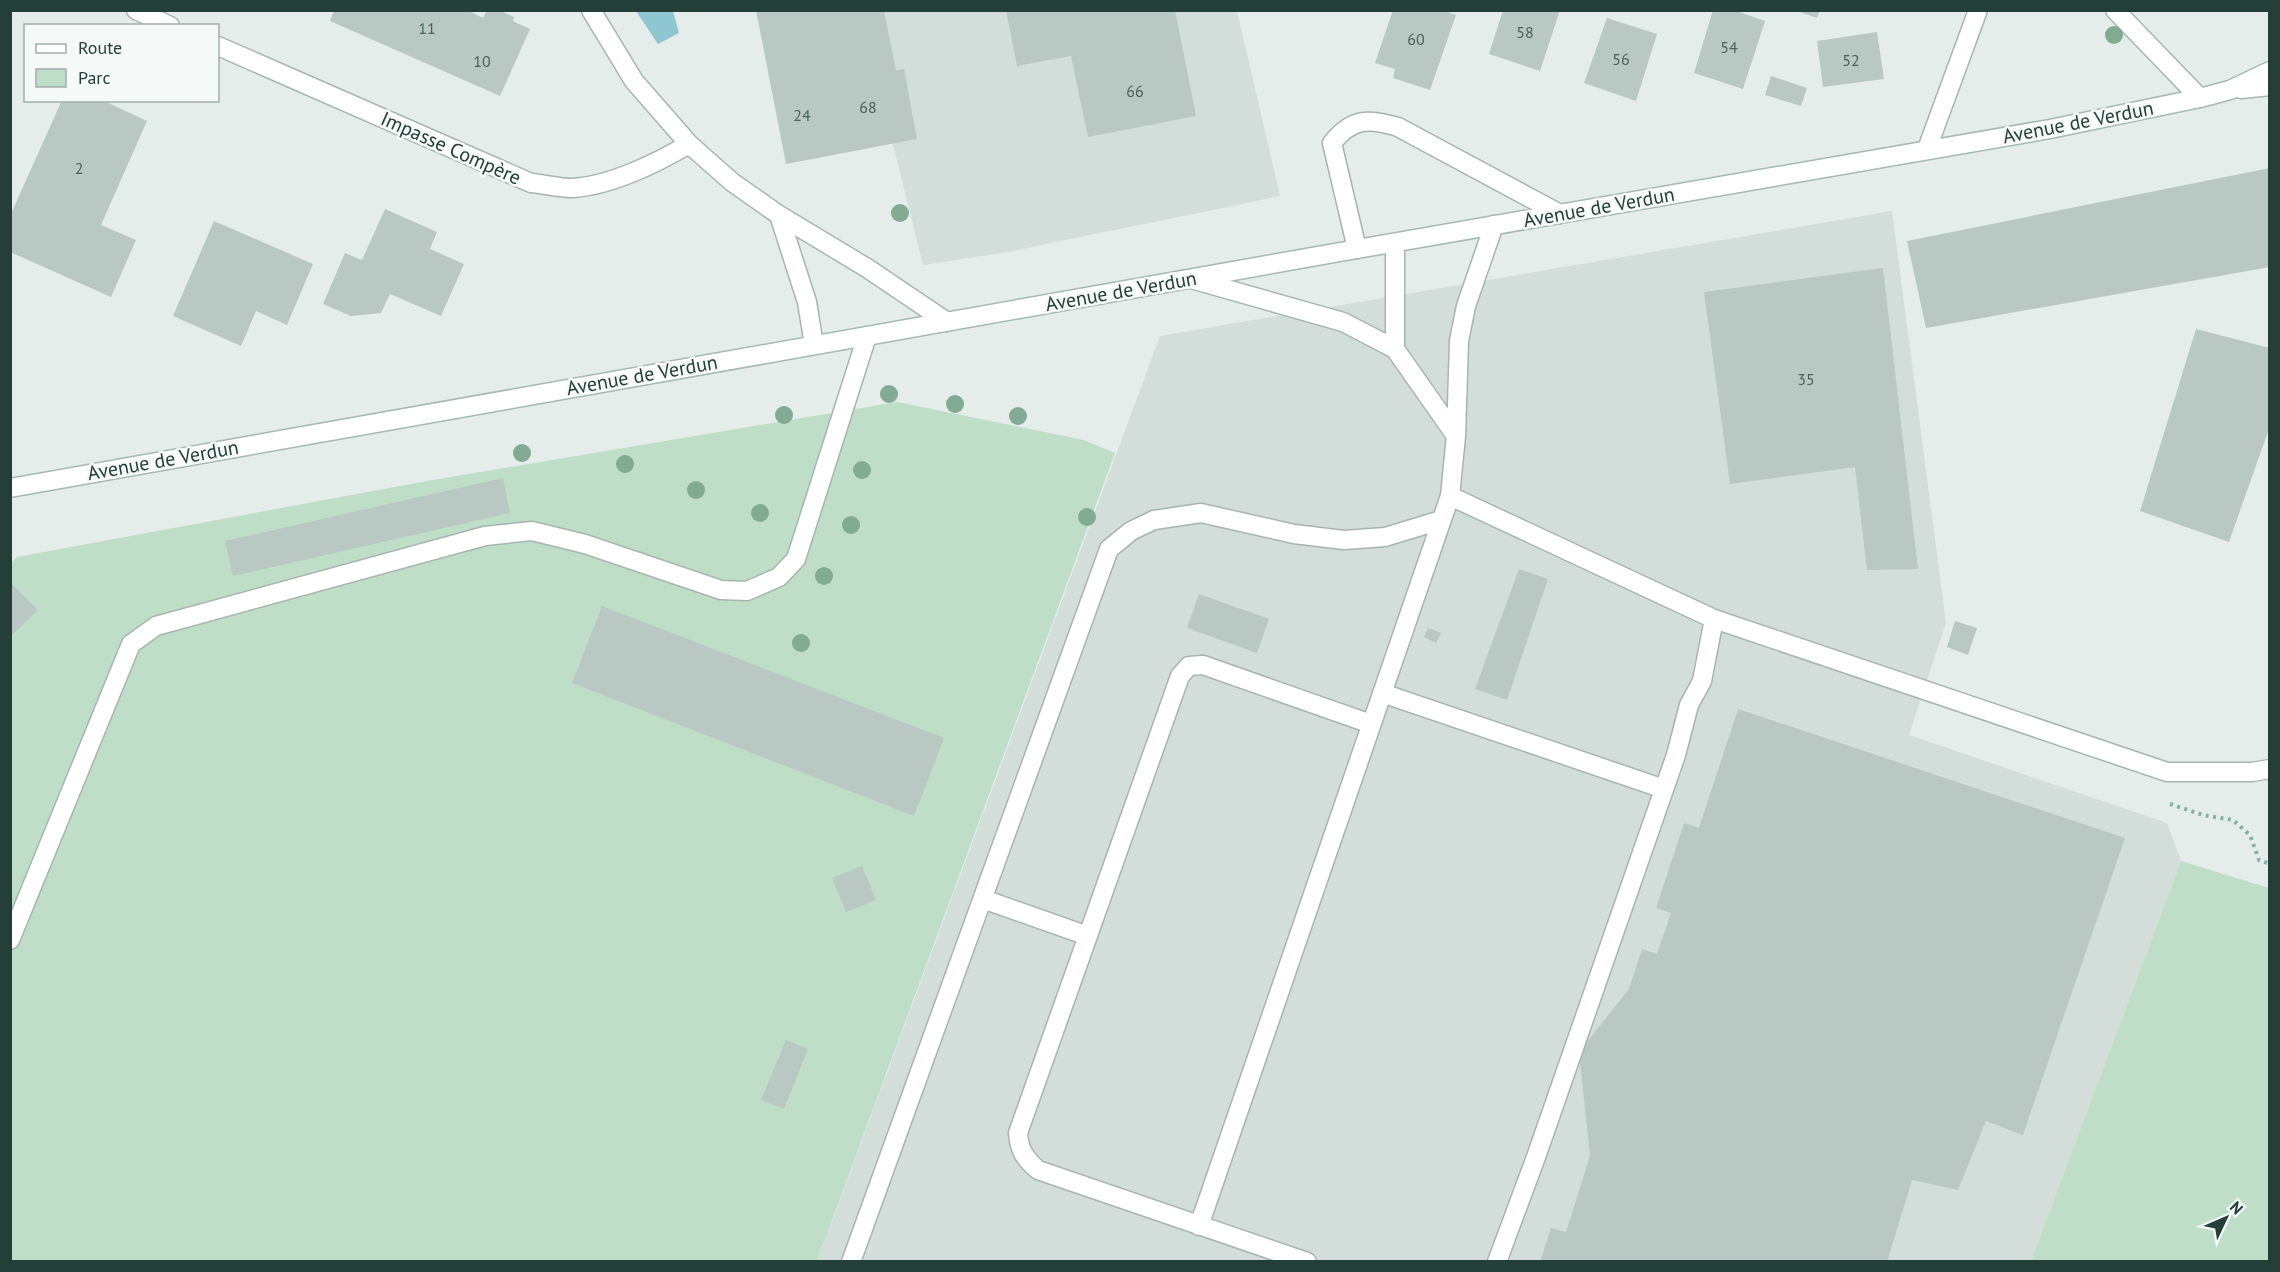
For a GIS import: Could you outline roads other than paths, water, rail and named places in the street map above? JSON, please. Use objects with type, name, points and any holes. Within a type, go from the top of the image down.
[{"type":"street","points":[[136,10],[166,24]]},
{"type":"street","points":[[591,10],[634,81],[689,144],[732,182],[778,215],[867,268],[947,322]]},
{"type":"street","points":[[1927,149],[1978,10]]},
{"type":"street","points":[[2115,10],[2200,98]]},
{"type":"street","name":"Impasse Compère","points":[[219,46],[531,183],[572,188],[612,179],[670,155],[689,144]]},
{"type":"street","name":"Avenue de Verdun","points":[[10,488],[1494,225],[2050,129],[2200,98],[2230,90],[2270,71]]},
{"type":"street","name":"Avenue de Verdun","points":[[2230,90],[2270,87]]},
{"type":"street","points":[[1358,249],[1332,143],[1342,130],[1356,123],[1377,120],[1398,127],[1560,214]]},
{"type":"street","points":[[778,215],[807,302],[814,345]]},
{"type":"street","points":[[1199,1226],[1450,496],[1456,436],[1459,341],[1466,306],[1494,225]]},
{"type":"street","points":[[1395,243],[1395,349]]},
{"type":"street","points":[[1191,279],[1344,322],[1395,349],[1456,436]]},
{"type":"street","points":[[10,940],[131,644],[148,632],[156,627],[177,621],[485,536],[532,531],[585,544],[721,590],[747,591],[779,578],[796,559],[867,336]]},
{"type":"street","points":[[1450,496],[1714,619],[2167,772],[2252,772],[2270,769]]},
{"type":"street","points":[[851,1262],[1109,549],[1131,531],[1154,520],[1201,513],[1294,534],[1344,540],[1385,537],[1441,520]]},
{"type":"street","points":[[1497,1262],[1536,1157],[1676,755],[1689,705],[1702,681],[1714,619]]},
{"type":"street","points":[[1307,1262],[1038,1170],[1026,1159],[1019,1144],[1018,1133],[1180,676],[1189,666],[1203,665],[1371,724]]},
{"type":"street","points":[[1382,693],[1664,789]]},
{"type":"street","points":[[983,899],[1088,936]]},
{"type":"water","points":[[636,11],[673,11],[679,33],[658,44]]}]
